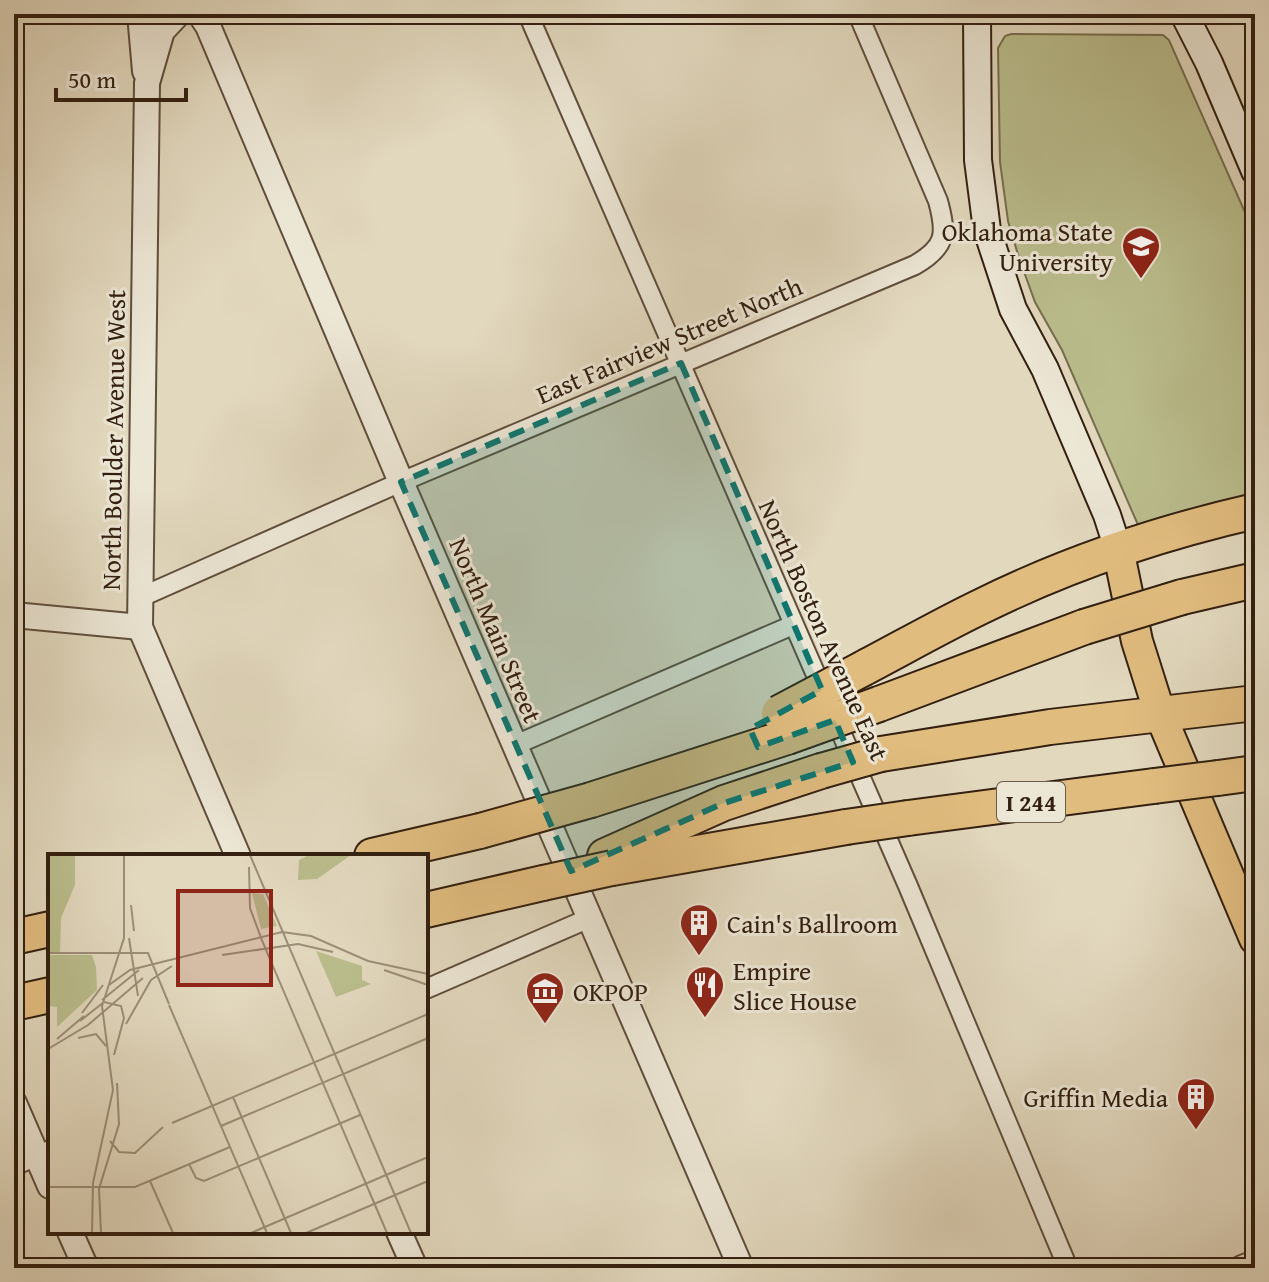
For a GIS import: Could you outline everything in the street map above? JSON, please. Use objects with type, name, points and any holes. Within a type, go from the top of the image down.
[{"type":"highway","points":[[783,725],[864,668],[989,602],[1118,549],[1255,511]]},
{"type":"highway","points":[[381,854],[480,831],[634,788],[783,725],[879,704],[1084,627],[1182,597],[1255,580]]},
{"type":"highway","points":[[428,910],[543,883],[608,862],[724,803],[881,754],[1050,727],[1255,703]]},
{"type":"highway","name":"I 244","points":[[608,862],[908,818],[1255,773]]},
{"type":"highway","points":[[14,937],[48,929]]},
{"type":"highway","points":[[14,1003],[48,995]]},
{"type":"main road","points":[[977,14],[978,160],[987,230],[1013,309],[1045,369],[1107,515],[1118,549],[1137,641],[1160,714],[1255,939]]},
{"type":"main road","points":[[1184,14],[1209,63],[1255,171]]},
{"type":"street","points":[[140,14],[147,83]]},
{"type":"street","name":"North Boulder Avenue West","points":[[178,14],[162,31],[147,83],[140,627],[237,854]]},
{"type":"street","name":"North Main Street","points":[[200,14],[208,26],[401,482],[592,917],[741,1268]]},
{"type":"street","name":"North Boston Avenue East","points":[[528,14],[908,886],[1068,1268]]},
{"type":"street","name":"East Fairview Street North","points":[[139,598],[401,482],[915,265],[934,252],[943,240],[944,232],[938,201],[858,14]]},
{"type":"street","points":[[14,615],[140,627]]},
{"type":"street","points":[[515,745],[793,625]]},
{"type":"street","points":[[428,988],[592,917]]},
{"type":"street","points":[[14,1103],[43,1153],[48,1177]]},
{"type":"street","points":[[14,1166],[43,1153]]},
{"type":"street","points":[[71,1234],[86,1268]]},
{"type":"street","points":[[400,1234],[415,1268]]},
{"type":"street","points":[[1242,1268],[1255,1263]]},
{"type":"highlighted area","points":[[681,363],[822,690],[750,729],[758,747],[835,720],[853,762],[724,803],[571,871],[401,482]]},
{"type":"green space","name":"Oklahoma State University","points":[[1163,35],[1169,40],[1255,235],[1255,502],[1152,528],[1138,525],[1062,350],[1035,302],[1008,221],[1000,162],[998,48],[1005,36]]},
{"type":"place","name":"Oklahoma State University","points":[[1141,280]]},
{"type":"place","name":"Cain's Ballroom","points":[[699,957]]},
{"type":"place","name":"Empire Slice House","points":[[705,1019]]},
{"type":"place","name":"OKPOP","points":[[545,1025]]},
{"type":"place","name":"Griffin Media","points":[[1196,1131]]}]
